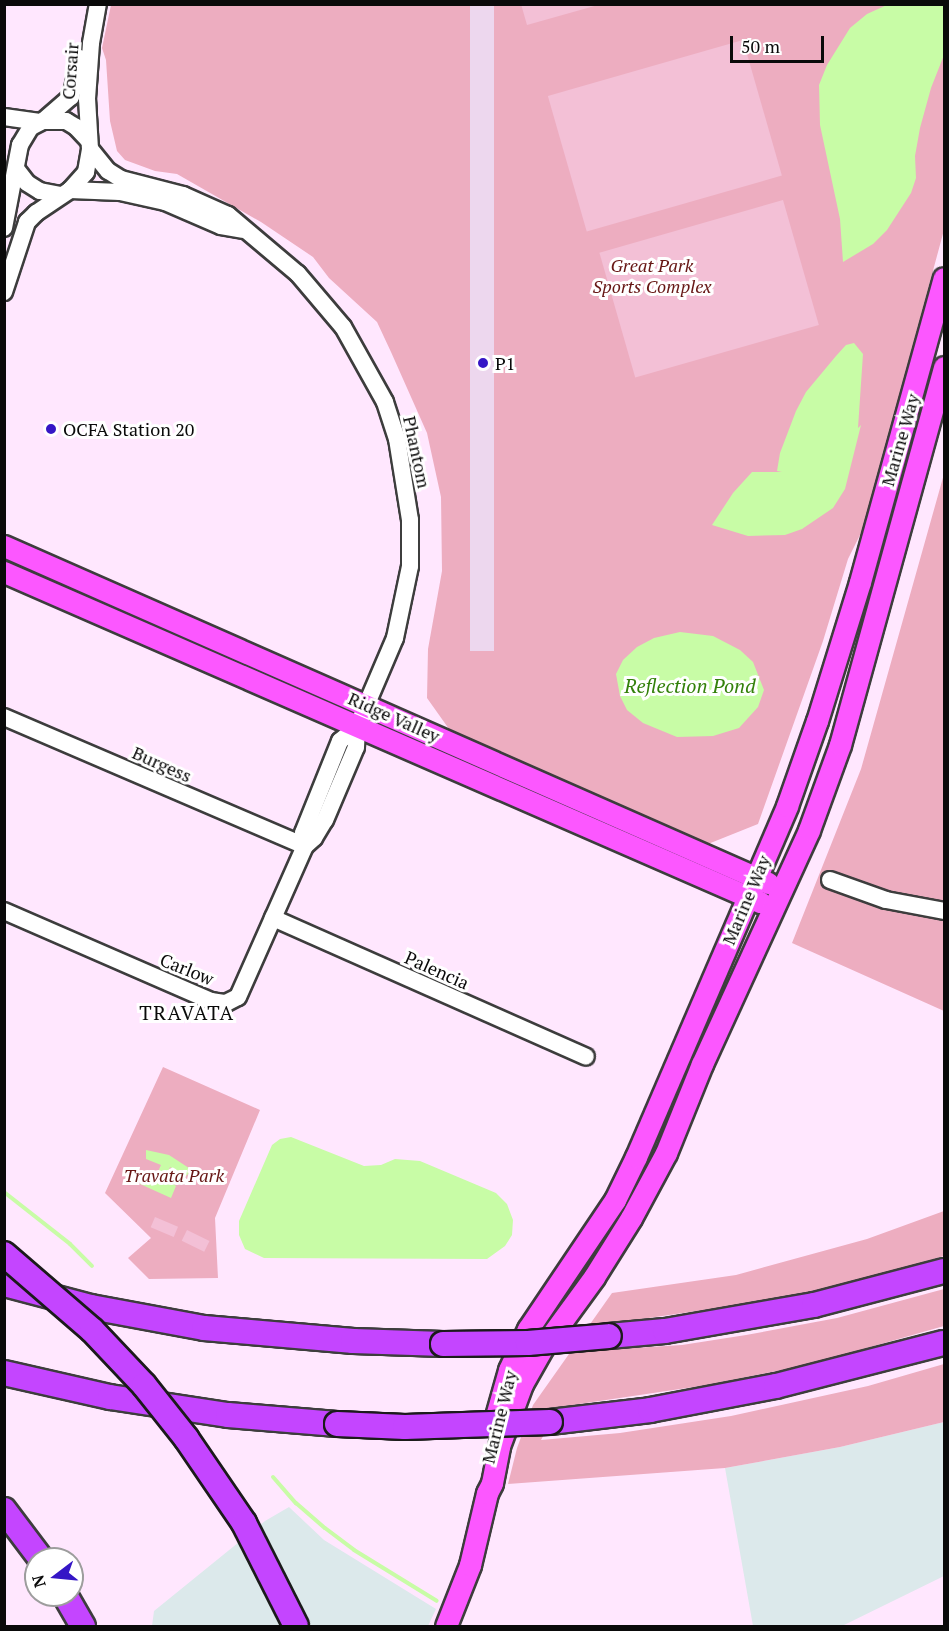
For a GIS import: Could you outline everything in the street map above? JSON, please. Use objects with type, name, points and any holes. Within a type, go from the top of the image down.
[{"type":"highway","points":[[4,1254],[92,1330],[144,1385],[186,1438],[244,1523],[296,1626]]},
{"type":"highway","points":[[4,1284],[91,1307],[204,1328],[353,1341],[443,1344],[528,1343],[665,1331],[814,1305],[945,1271]]},
{"type":"highway","points":[[4,1373],[122,1399],[228,1414],[337,1424],[416,1427],[550,1422],[650,1410],[776,1386],[945,1343]]},
{"type":"highway","points":[[4,1510],[32,1547]]},
{"type":"highway","points":[[72,1607],[83,1626]]},
{"type":"main road","name":"Marine Way","points":[[487,1493],[484,1480],[490,1443],[509,1370],[528,1329],[615,1200],[787,806],[818,721],[893,466],[945,278]]},
{"type":"main road","name":"Marine Way","points":[[446,1626],[470,1565],[509,1412],[543,1347],[594,1277],[625,1228],[666,1153],[702,1064],[809,830],[840,745],[945,367]]},
{"type":"main road","name":"Ridge Valley","points":[[4,546],[756,877],[778,899]]},
{"type":"main road","name":"Ridge Valley","points":[[4,572],[748,896],[778,899]]},
{"type":"street","name":"Corsair","points":[[42,121],[71,97],[78,76],[84,28],[91,4]]},
{"type":"street","name":"Corsair","points":[[90,145],[87,96],[91,44],[98,4]]},
{"type":"street","points":[[4,117],[66,121],[75,127],[90,145],[86,172],[65,193],[36,213],[24,228],[4,292]]},
{"type":"street","points":[[4,228],[25,135],[42,121]]},
{"type":"street","points":[[4,145],[27,183],[40,191],[65,193]]},
{"type":"street","name":"Phantom","points":[[90,145],[108,171],[121,179],[183,195],[228,215],[298,274],[343,327],[385,402],[397,439],[410,520],[410,566],[395,638],[357,727]]},
{"type":"street","name":"Phantom","points":[[65,193],[104,190],[131,194],[165,202],[220,226],[244,230]]},
{"type":"street","name":"Burgess","points":[[4,717],[305,846]]},
{"type":"street","name":"Carlow","points":[[4,911],[211,1000],[226,1003],[238,997],[305,846],[303,833],[340,741],[357,727]]},
{"type":"street","points":[[830,880],[886,900],[945,911]]},
{"type":"street","name":"Palencia","points":[[273,918],[586,1057]]},
{"type":"shaded area","points":[[470,5],[494,5],[494,651],[470,651]]},
{"type":"shaded area","points":[[944,1422],[944,1576],[842,1626],[753,1626],[725,1468],[840,1447]]},
{"type":"shaded area","points":[[289,1507],[324,1540],[436,1609],[428,1626],[152,1626],[154,1611],[265,1521]]},
{"type":"green space","points":[[521,4],[598,4],[598,5],[527,25]]},
{"type":"green space","name":"Great Park Sports Complex","points":[[111,5],[944,5],[944,230],[863,529],[848,559],[823,641],[758,824],[708,844],[449,729],[427,698],[428,649],[442,571],[441,497],[427,433],[377,322],[329,278],[313,257],[261,222],[177,174],[155,171],[125,160],[117,151],[110,121],[106,60],[102,48]]},
{"type":"green space","points":[[743,40],[782,176],[587,231],[548,96]]},
{"type":"green space","points":[[783,200],[819,325],[635,378],[599,253]]},
{"type":"green space","points":[[944,474],[944,1011],[792,943],[861,769]]},
{"type":"green space","name":"Travata Park","points":[[163,1067],[260,1110],[215,1218],[218,1278],[149,1279],[128,1258],[151,1238],[105,1193]]},
{"type":"green space","points":[[944,1211],[944,1256],[851,1283],[773,1300],[614,1323],[602,1350],[682,1345],[746,1335],[837,1318],[944,1289],[944,1326],[811,1364],[707,1385],[559,1407],[541,1440],[620,1433],[731,1416],[868,1386],[944,1364],[944,1422],[840,1447],[725,1468],[508,1484],[517,1448],[533,1405],[612,1293],[736,1275],[867,1239]]},
{"type":"green space","points":[[155,1217],[178,1227],[174,1237],[151,1227]]},
{"type":"green space","points":[[187,1230],[209,1241],[204,1252],[182,1241]]},
{"type":"water","points":[[889,4],[944,5],[944,55],[931,88],[920,128],[915,156],[916,178],[911,193],[887,230],[873,244],[843,262],[840,219],[820,125],[819,85],[827,65],[850,28],[867,14]]},
{"type":"water","points":[[854,343],[863,354],[858,428],[861,425],[845,489],[833,508],[802,529],[785,535],[748,536],[712,525],[733,493],[752,472],[782,472],[777,471],[780,453],[806,392],[846,345]]},
{"type":"water","name":"Reflection Pond","points":[[680,632],[713,636],[740,650],[753,662],[764,690],[758,707],[739,728],[713,736],[677,737],[643,723],[627,710],[620,696],[616,674],[623,660],[637,647],[654,638]]},
{"type":"water","points":[[291,1137],[364,1166],[381,1165],[395,1159],[420,1161],[496,1193],[507,1204],[513,1220],[512,1235],[505,1246],[487,1259],[264,1258],[245,1249],[239,1235],[239,1221],[272,1145],[280,1139]]},
{"type":"water","points":[[146,1150],[169,1155],[192,1170],[185,1177],[170,1167],[166,1178],[176,1186],[171,1198],[140,1184],[144,1172],[157,1174],[161,1165],[146,1159]]},
{"type":"waterway","points":[[4,1192],[70,1244],[92,1266]]},
{"type":"waterway","points":[[273,1477],[296,1503],[354,1550],[437,1601]]},
{"type":"place","name":"P1","points":[[483,363]]},
{"type":"place","name":"OCFA Station 20","points":[[51,429]]},
{"type":"district","name":"TRAVATA","points":[[187,1012]]}]
